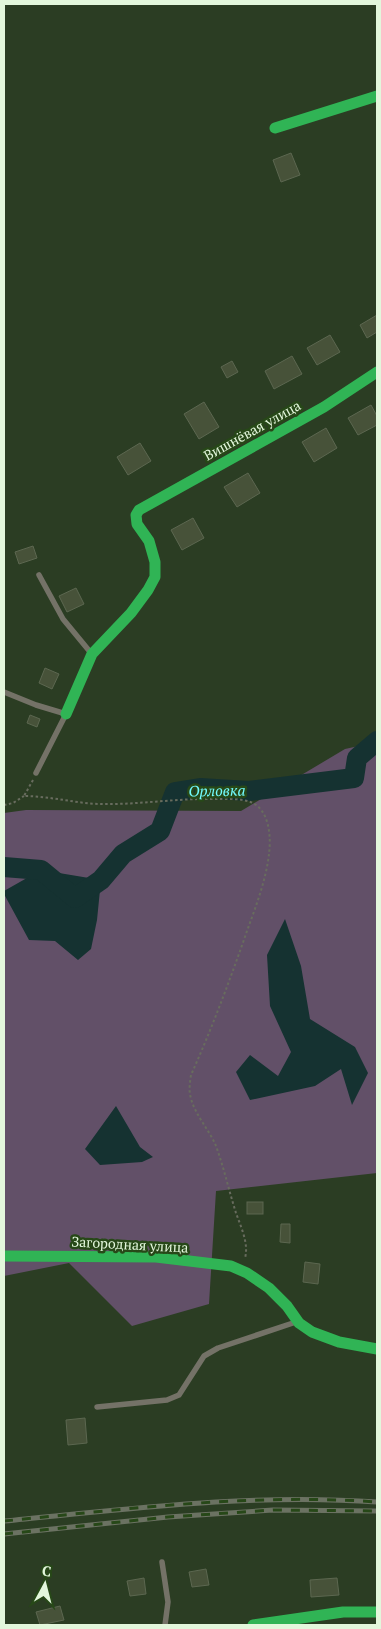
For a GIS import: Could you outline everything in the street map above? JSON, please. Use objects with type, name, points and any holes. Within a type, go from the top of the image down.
[{"type":"street","points":[[275,128],[377,96]]},
{"type":"street","name":"Вишнёвая улица","points":[[92,654],[131,613],[155,577],[155,562],[149,541],[137,524],[136,516],[139,510],[324,407],[377,372]]},
{"type":"street","points":[[66,714],[92,654]]},
{"type":"street","name":"Загородная улица","points":[[4,1256],[156,1257],[231,1266],[242,1269],[265,1285],[305,1328],[328,1340],[377,1349]]},
{"type":"street","points":[[253,1625],[343,1612],[377,1612]]},
{"type":"lane","points":[[39,575],[63,618],[92,654]]},
{"type":"lane","points":[[4,692],[36,705],[66,714],[36,773]]},
{"type":"lane","points":[[97,1407],[167,1400],[179,1395],[204,1356],[218,1348],[298,1322]]},
{"type":"lane","points":[[162,1562],[168,1602],[165,1625]]},
{"type":"path","points":[[4,805],[13,803],[24,796],[36,773]]},
{"type":"path","points":[[24,796],[38,796],[97,804],[133,804],[207,798],[241,799],[254,804],[264,813],[269,829],[269,854],[261,889],[233,971],[191,1075],[189,1094],[194,1107],[214,1142],[224,1168],[246,1248],[242,1269]]},
{"type":"shaded area","points":[[377,742],[377,1173],[216,1191],[209,1304],[132,1326],[69,1263],[4,1276],[4,813],[26,810],[241,811],[345,749]]},
{"type":"water","points":[[41,870],[101,880],[97,920],[91,949],[78,960],[55,941],[29,940],[4,894],[4,891]]},
{"type":"water","points":[[285,919],[301,966],[310,1019],[355,1047],[368,1073],[352,1105],[341,1069],[315,1086],[250,1100],[236,1072],[250,1055],[278,1076],[291,1052],[270,1006],[267,955]]},
{"type":"water","points":[[116,1106],[140,1147],[153,1157],[142,1162],[100,1165],[85,1149]]},
{"type":"building","points":[[291,153],[300,175],[281,182],[273,160]]},
{"type":"building","points":[[377,315],[377,332],[367,338],[360,325]]},
{"type":"building","points":[[330,335],[340,352],[317,365],[307,348]]},
{"type":"building","points":[[292,356],[302,374],[274,389],[265,371]]},
{"type":"building","points":[[232,361],[238,372],[227,378],[221,367]]},
{"type":"building","points":[[204,402],[219,427],[199,439],[184,414]]},
{"type":"building","points":[[371,405],[377,416],[377,425],[358,435],[348,418]]},
{"type":"building","points":[[326,428],[337,448],[314,462],[302,442]]},
{"type":"building","points":[[140,443],[151,461],[128,475],[117,457]]},
{"type":"building","points":[[248,473],[260,493],[237,507],[224,487]]},
{"type":"building","points":[[193,518],[204,538],[182,550],[171,530]]},
{"type":"building","points":[[33,546],[37,558],[19,564],[15,552]]},
{"type":"building","points":[[76,588],[84,604],[67,612],[59,596]]},
{"type":"building","points":[[45,668],[59,674],[52,689],[39,683]]},
{"type":"building","points":[[30,715],[40,719],[37,727],[27,723]]},
{"type":"building","points":[[247,1202],[263,1202],[263,1214],[247,1214]]},
{"type":"building","points":[[281,1224],[290,1224],[290,1243],[280,1242]]},
{"type":"building","points":[[305,1262],[320,1264],[318,1284],[303,1282]]},
{"type":"building","points":[[85,1418],[87,1443],[68,1445],[66,1420]]},
{"type":"building","points":[[206,1569],[209,1585],[192,1587],[189,1572]]},
{"type":"building","points":[[144,1578],[146,1594],[130,1596],[127,1581]]},
{"type":"building","points":[[337,1578],[339,1595],[311,1597],[310,1580]]},
{"type":"building","points":[[60,1606],[64,1620],[40,1625],[36,1612]]},
{"type":"waterway","name":"Орловка","points":[[4,867],[41,870],[75,898],[101,880],[123,854],[160,831],[175,792],[200,788],[249,791],[354,778],[357,758],[377,741]]},
{"type":"railway","points":[[4,1521],[144,1507],[237,1501],[283,1499],[377,1502]]},
{"type":"railway","points":[[4,1534],[168,1517],[273,1510],[377,1511]]},
{"type":"traffic: fast","points":[[275,128],[377,96]]},
{"type":"traffic: fast","points":[[66,714],[92,654],[131,613],[155,577],[155,562],[149,541],[137,524],[136,515],[139,510],[324,407],[377,372]]},
{"type":"traffic: fast","points":[[4,1256],[156,1257],[231,1266],[247,1273],[269,1288],[287,1306],[299,1323],[312,1332],[339,1342],[377,1349]]},
{"type":"traffic: fast","points":[[253,1625],[343,1612],[377,1612]]}]
